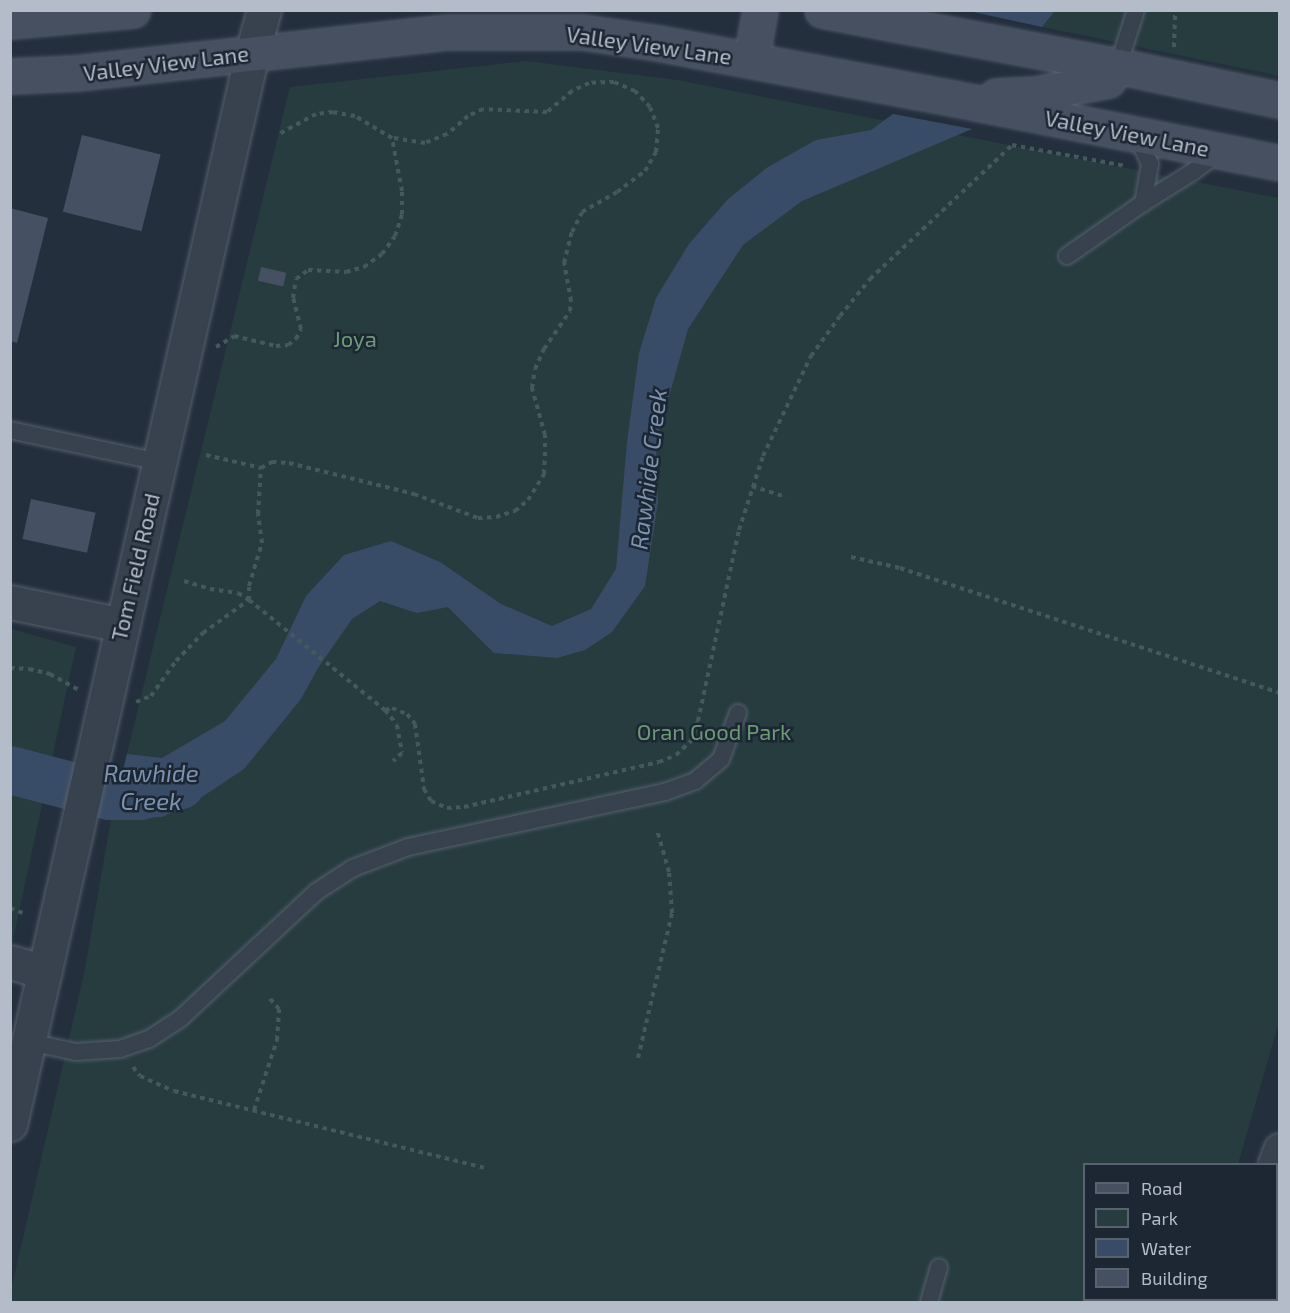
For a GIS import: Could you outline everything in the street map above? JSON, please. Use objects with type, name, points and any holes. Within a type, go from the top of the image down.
[{"type":"main road","points":[[10,21],[67,14],[133,10]]},
{"type":"main road","points":[[751,60],[760,10]]},
{"type":"main road","points":[[841,12],[1280,100]]},
{"type":"main road","name":"Valley View Lane","points":[[10,76],[76,74],[446,32],[513,30],[582,32],[751,60],[1280,163]]},
{"type":"main road","points":[[952,98],[1036,94],[1108,80],[1118,66]]},
{"type":"street","name":"Tom Field Road","points":[[10,1124],[252,53],[264,10]]},
{"type":"street","points":[[10,602],[122,625]]},
{"type":"street","points":[[10,962],[45,972]]},
{"type":"lane","points":[[1118,66],[1136,10]]},
{"type":"lane","points":[[1136,135],[1150,164],[1143,203]]},
{"type":"lane","points":[[1067,256],[1220,151]]},
{"type":"lane","points":[[10,430],[159,462]]},
{"type":"lane","points":[[29,1042],[76,1052],[120,1049],[149,1039],[182,1018],[316,892],[353,868],[408,847],[664,792],[695,781],[721,759],[738,713]]},
{"type":"lane","points":[[929,1302],[939,1267]]},
{"type":"path","points":[[1174,47],[1175,10]]},
{"type":"path","points":[[206,454],[261,468],[272,462],[289,463],[414,494],[478,518],[496,517],[515,511],[528,500],[544,474],[545,435],[532,388],[535,369],[544,349],[570,311],[571,301],[564,263],[572,232],[582,212],[617,192],[645,171],[656,152],[658,128],[650,107],[635,91],[614,82],[589,83],[572,91],[547,112],[483,109],[468,116],[447,134],[425,143],[392,138],[355,116],[333,112],[316,114],[279,134]]},
{"type":"path","points":[[186,346],[209,351],[234,336],[276,346],[288,345],[296,339],[301,329],[293,298],[296,279],[308,270],[346,272],[364,267],[382,254],[395,236],[402,214],[401,182],[392,138]]},
{"type":"path","points":[[385,710],[400,710],[415,724],[423,789],[431,801],[447,808],[464,807],[648,765],[676,754],[691,741],[698,721],[739,531],[752,486],[798,380],[811,356],[840,316],[870,279],[1012,144],[1130,167]]},
{"type":"path","points":[[249,600],[249,586],[262,543],[258,514],[261,468]]},
{"type":"path","points":[[752,486],[786,497]]},
{"type":"path","points":[[851,557],[900,568],[1280,693]]},
{"type":"path","points":[[184,581],[210,589],[238,592],[385,710],[397,725],[402,753],[393,761]]},
{"type":"path","points":[[136,702],[151,696],[176,661],[203,633],[249,600]]},
{"type":"path","points":[[10,668],[29,669],[50,674],[80,690]]},
{"type":"path","points":[[638,1058],[672,913],[669,872],[657,830]]},
{"type":"path","points":[[10,908],[23,913]]},
{"type":"path","points":[[254,1110],[277,1040],[279,1009],[267,995]]},
{"type":"path","points":[[120,1049],[140,1076],[174,1091],[484,1168]]},
{"type":"green space","points":[[1055,11],[1279,11],[1279,76],[1042,27]]},
{"type":"green space","name":"Oran Good Park","points":[[526,61],[677,80],[1279,198],[1279,1022],[1238,1163],[1083,1163],[1083,1301],[1198,1302],[11,1302],[11,1290],[85,969],[111,819],[290,87]]},
{"type":"green space","points":[[11,629],[76,647],[11,949]]},
{"type":"water","points":[[1055,10],[1042,27],[969,11]]},
{"type":"water","name":"Rawhide Creek","points":[[893,114],[972,129],[802,201],[743,245],[688,329],[656,443],[658,502],[645,586],[612,632],[585,650],[557,658],[494,653],[448,607],[417,613],[380,601],[352,619],[318,668],[301,699],[244,769],[193,803],[162,817],[111,819],[127,754],[162,758],[225,721],[276,659],[306,596],[344,555],[391,541],[440,562],[501,604],[552,626],[591,609],[616,569],[627,442],[639,353],[656,298],[689,244],[728,199],[768,167],[816,140],[871,130]]},
{"type":"water","name":"Rawhide Creek","points":[[11,749],[52,760],[43,798],[11,787]]},
{"type":"building","points":[[82,135],[161,155],[141,231],[63,212]]},
{"type":"building","points":[[10,208],[48,218],[17,343],[10,341]]},
{"type":"building","points":[[261,267],[286,273],[283,286],[258,281]]},
{"type":"building","points":[[31,499],[96,513],[87,553],[22,539]]},
{"type":"waterway","name":"Rawhide Creek","points":[[10,770],[109,796],[140,796],[181,785]]},
{"type":"park label","name":"Joya","points":[[355,339]]}]
